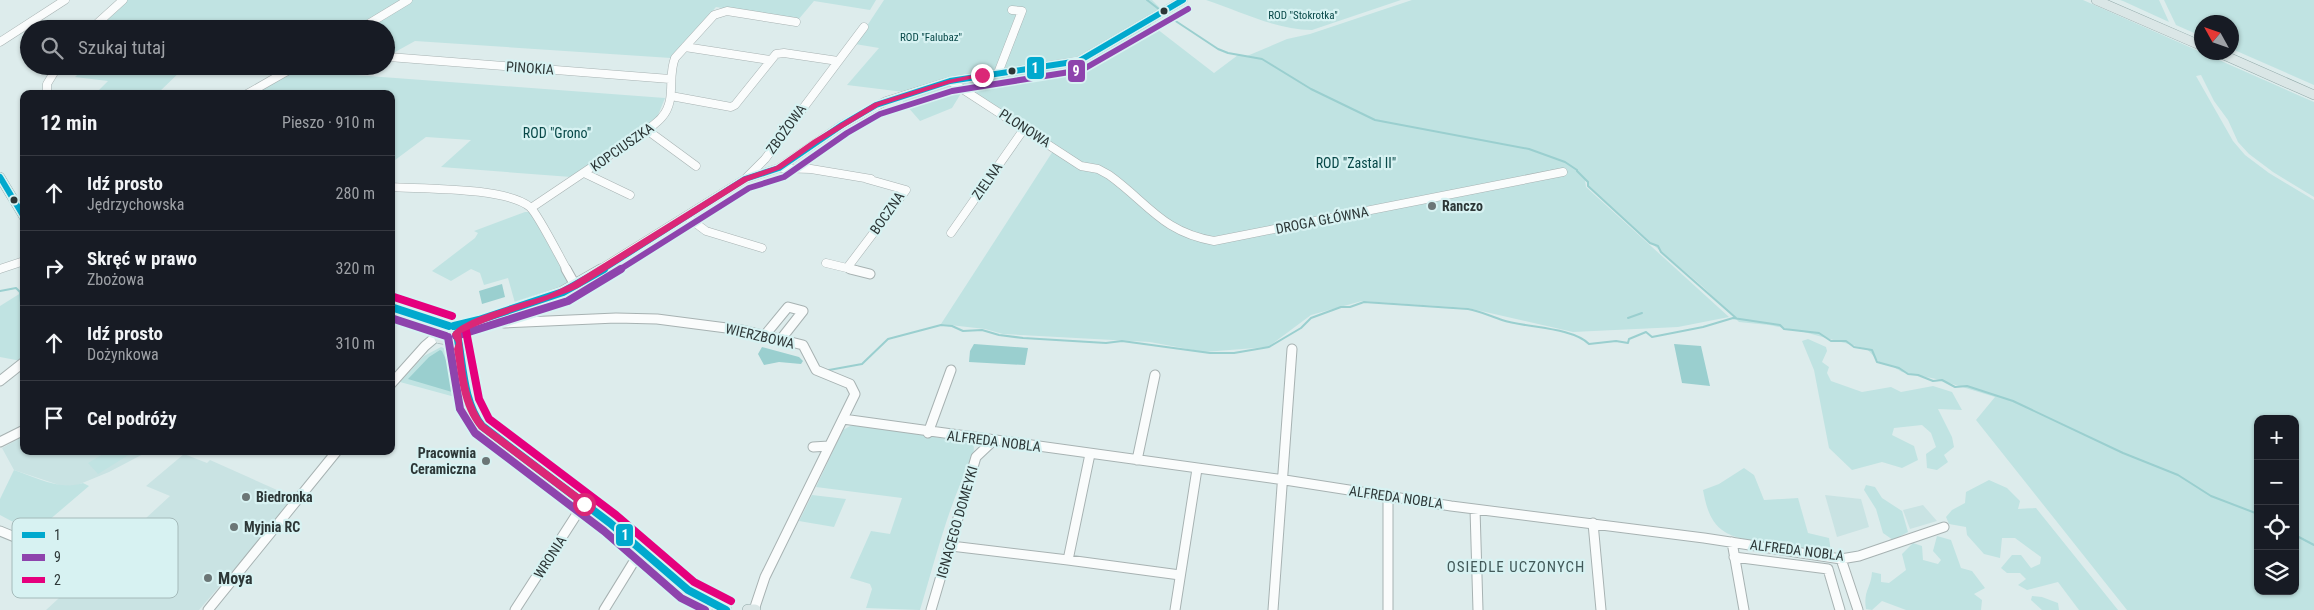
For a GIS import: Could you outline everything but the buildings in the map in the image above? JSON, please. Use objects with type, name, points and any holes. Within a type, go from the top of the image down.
[{"type":"main road","points":[[2096,0],[2194,43]]},
{"type":"main road","points":[[2235,60],[2314,95]]},
{"type":"main road","points":[[0,177],[20,209]]},
{"type":"main road","points":[[395,308],[431,321],[448,332],[459,349],[467,399],[477,421],[642,550],[694,594],[726,610]]},
{"type":"main road","points":[[748,610],[754,610]]},
{"type":"street","points":[[34,20],[65,0]]},
{"type":"street","points":[[101,20],[123,0]]},
{"type":"street","points":[[375,20],[408,0]]},
{"type":"street","points":[[745,179],[778,168],[816,141],[876,105],[950,81],[1079,61],[1183,0]]},
{"type":"street","points":[[998,73],[1022,11],[1012,10]]},
{"type":"street","name":"KOPCIUSZKA","points":[[531,208],[647,130],[663,116],[670,96],[672,65],[685,47],[714,15],[727,11],[796,22]]},
{"type":"street","name":"ZBOŻOWA","points":[[395,380],[423,351],[448,332],[550,297],[575,286],[745,179],[765,159],[864,27]]},
{"type":"street","points":[[0,42],[20,29]]},
{"type":"street","points":[[685,47],[770,60]]},
{"type":"street","points":[[670,96],[730,108],[735,105],[776,54],[784,53],[838,61]]},
{"type":"street","name":"PINOKIA","points":[[395,57],[670,79]]},
{"type":"street","points":[[47,90],[47,84],[52,75]]},
{"type":"street","points":[[254,90],[280,75]]},
{"type":"street","name":"PLONOWA","points":[[950,81],[1081,166],[1093,170],[1101,170]]},
{"type":"street","name":"ZIELNA","points":[[951,233],[1024,128]]},
{"type":"street","points":[[647,130],[696,166]]},
{"type":"street","name":"BOCZNA","points":[[778,168],[811,169],[867,179],[906,190],[847,268]]},
{"type":"street","name":"DROGA GŁÓWNA","points":[[1101,170],[1134,194],[1144,206],[1175,229],[1188,236],[1214,241],[1563,172]]},
{"type":"street","points":[[584,173],[630,195]]},
{"type":"street","name":"BOCZNA","points":[[867,179],[881,177]]},
{"type":"street","points":[[395,187],[491,194],[518,200],[531,208],[575,286]]},
{"type":"street","points":[[686,216],[706,231],[762,248]]},
{"type":"street","points":[[0,269],[20,262]]},
{"type":"street","points":[[826,263],[870,274]]},
{"type":"street","points":[[765,335],[788,308],[803,311],[781,339]]},
{"type":"street","name":"WIERZBOWA","points":[[496,315],[499,321],[504,322],[638,318],[728,327],[803,345],[816,369],[839,378],[855,390],[856,394],[765,576],[754,610]]},
{"type":"street","points":[[1273,610],[1284,480],[1292,349]]},
{"type":"street","points":[[0,381],[20,365]]},
{"type":"street","points":[[928,433],[951,370]]},
{"type":"street","points":[[1137,460],[1155,375]]},
{"type":"street","name":"ALFREDA NOBLA","points":[[843,419],[928,433],[994,440],[1284,480],[1388,497],[1732,542],[1841,559],[1859,556],[1944,527]]},
{"type":"street","points":[[0,442],[20,432]]},
{"type":"street","name":"IGNACEGO DOMEYKI","points":[[931,610],[976,457],[994,440]]},
{"type":"street","points":[[813,447],[829,446]]},
{"type":"street","points":[[1068,560],[1090,454]]},
{"type":"street","points":[[208,610],[334,455]]},
{"type":"street","points":[[1176,610],[1197,469]]},
{"type":"street","points":[[1388,497],[1388,610]]},
{"type":"street","name":"WRONIA","points":[[515,610],[584,504]]},
{"type":"street","points":[[1475,509],[1478,610]]},
{"type":"street","points":[[1593,523],[1601,610]]},
{"type":"street","points":[[0,531],[12,536]]},
{"type":"street","points":[[1732,542],[1744,610]]},
{"type":"street","points":[[951,546],[1180,575]]},
{"type":"street","points":[[604,610],[642,550]]},
{"type":"street","points":[[1734,557],[1828,569],[1840,610]]},
{"type":"street","points":[[1841,559],[1858,610]]},
{"type":"shaded area","points":[[502,284],[505,297],[482,304],[479,291]]},
{"type":"shaded area","points":[[974,344],[1028,348],[1025,365],[969,362],[970,351]]},
{"type":"shaded area","points":[[1674,344],[1701,346],[1710,386],[1682,383]]},
{"type":"shaded area","points":[[762,347],[799,357],[803,361],[801,364],[779,362],[764,365],[758,354]]},
{"type":"shaded area","points":[[440,350],[448,364],[452,392],[408,379],[429,357]]},
{"type":"shaded area","points":[[20,438],[20,455],[141,455],[109,472],[75,486],[62,486],[14,470],[2,448]]},
{"type":"shaded area","points":[[183,455],[187,455],[207,463],[210,460],[295,498],[199,610],[46,610],[59,598],[178,598],[178,518],[146,518],[170,496],[146,486]]},
{"type":"shaded area","points":[[1825,495],[1861,499],[1869,527],[1837,537]]},
{"type":"shaded area","points":[[1923,505],[1937,521],[1910,529],[1903,510]]},
{"type":"green space","points":[[123,0],[876,0],[870,10],[814,1],[798,20],[716,7],[671,58],[415,41],[395,52],[395,20],[101,20]]},
{"type":"green space","name":"ROD \"Falubaz\"","points":[[884,0],[1152,0],[1161,9],[1098,48],[1072,61],[952,76],[949,79],[904,92],[847,85],[879,48],[855,44]]},
{"type":"green space","name":"ROD \"Stokrotka\"","points":[[1206,0],[1401,0],[1312,30],[1285,27]]},
{"type":"green space","name":"ROD \"Zastal II\"","points":[[1412,0],[2083,0],[2194,49],[2194,60],[2219,60],[2314,102],[2314,197],[2273,172],[2249,154],[2238,142],[2228,120],[2214,101],[2201,75],[2196,76],[2233,141],[2245,155],[2269,173],[2314,200],[2314,610],[2127,610],[1976,420],[1995,397],[1936,379],[1902,372],[1892,366],[1879,362],[1867,349],[1804,332],[1769,325],[1739,322],[1702,286],[1632,227],[1588,186],[1585,180],[1586,187],[1729,317],[1678,327],[1573,332],[1468,308],[1362,301],[1311,315],[1268,347],[1204,352],[1150,342],[1003,334],[985,329],[941,324],[1053,151],[1031,130],[957,82],[1077,66],[1148,22],[1214,73],[1238,55],[1247,56],[1287,39],[1310,34]]},
{"type":"green space","points":[[2120,0],[2159,0],[2169,22],[2123,1]]},
{"type":"green space","points":[[2164,0],[2314,0],[2314,85],[2239,52],[2239,15],[2194,15],[2194,33],[2176,25]]},
{"type":"green space","points":[[77,75],[177,75],[161,90],[99,90],[108,81],[75,77]]},
{"type":"green space","name":"ROD \"Grono\"","points":[[284,75],[355,75],[665,98],[656,120],[571,177],[441,167],[471,140],[426,137],[395,160],[395,90],[257,90]]},
{"type":"green space","points":[[947,84],[959,90],[960,95],[952,108],[920,121],[900,98]]},
{"type":"green space","points":[[525,212],[530,212],[569,282],[567,286],[515,303],[508,278],[484,285],[480,273],[471,269],[451,281],[432,271],[475,238],[478,233],[474,231]]},
{"type":"green space","points":[[20,294],[20,361],[0,357],[0,306]]},
{"type":"green space","points":[[1808,339],[1826,347],[1827,351],[1822,362],[1829,367],[1827,373],[1831,381],[1862,392],[1891,387],[1901,392],[1933,386],[1952,392],[1962,410],[1938,409],[1952,437],[1954,447],[1944,455],[1948,462],[1937,470],[1927,468],[1926,454],[1936,447],[1931,433],[1922,425],[1894,428],[1892,435],[1914,446],[1918,460],[1902,468],[1882,462],[1852,470],[1829,448],[1814,370],[1802,341]]},
{"type":"green space","points":[[441,347],[447,349],[452,361],[457,393],[455,397],[400,382],[424,356]]},
{"type":"green space","points":[[858,425],[973,443],[974,453],[949,513],[920,610],[866,608],[872,589],[870,584],[850,578],[871,531],[890,534],[902,498],[816,487],[843,430],[850,426]]},
{"type":"green space","points":[[101,455],[129,455],[98,474],[88,463]]},
{"type":"green space","points":[[1744,468],[1754,475],[1764,500],[1798,498],[1808,533],[1829,538],[1831,552],[1746,540],[1725,532],[1720,528],[1712,519],[1703,490],[1719,484]]},
{"type":"green space","points":[[14,470],[57,484],[74,485],[83,483],[89,486],[52,518],[12,518],[12,521],[0,515],[0,499]]},
{"type":"green space","points":[[1989,480],[2007,488],[2020,501],[2018,509],[2036,508],[2118,610],[2079,610],[2058,582],[2027,590],[2018,585],[2026,579],[2020,573],[2007,573],[2001,568],[2012,555],[2021,555],[2031,568],[2040,564],[2041,557],[2015,538],[2002,538],[2000,558],[1984,554],[1967,535],[1966,527],[1949,524],[1946,517],[1952,510],[1965,503],[1966,492]]},
{"type":"green space","points":[[1866,485],[1875,487],[1882,498],[1902,511],[1908,532],[1893,540],[1883,533],[1876,509],[1864,490]]},
{"type":"green space","points":[[812,495],[846,499],[834,527],[799,521]]},
{"type":"green space","points":[[1937,536],[1951,540],[1961,568],[1972,571],[1985,588],[1974,594],[1982,600],[1981,610],[1906,610],[1882,601],[1872,610],[1866,609],[1866,594],[1872,572],[1881,574],[1881,582],[1889,583],[1906,570],[1902,554],[1913,543],[1922,546],[1923,560],[1938,564],[1941,560],[1933,551]]},
{"type":"green space","points":[[2032,596],[2042,597],[2058,603],[2059,610],[2042,610],[2031,600]]},
{"type":"waterway","points":[[1147,0],[1160,10]]},
{"type":"waterway","points":[[1165,14],[1218,49],[1228,53],[1262,59],[1311,89],[1375,120],[1529,149],[1565,162],[1577,170]]},
{"type":"waterway","points":[[1577,171],[1588,182],[1588,186],[1650,243],[1658,246],[1661,252],[1736,318]]},
{"type":"waterway","points":[[0,291],[16,288],[20,292]]},
{"type":"waterway","points":[[829,370],[862,364],[888,339],[941,325],[952,326],[963,331],[982,330],[999,335],[1023,338],[1106,343],[1122,341],[1210,353],[1234,353],[1269,347],[1301,328],[1311,318],[1341,307],[1350,307],[1364,302],[1468,309],[1512,323],[1572,334],[1589,344],[1616,341],[1628,343],[1629,339],[1646,332],[1652,337],[1703,327],[1733,318],[1780,325],[1784,329],[1819,333],[1831,341],[1846,341],[1854,347],[1872,350],[1877,362],[1899,368],[1908,374],[1918,375],[1933,381],[1942,380],[1955,387],[1967,386],[2013,401],[2123,453],[2178,475],[2211,496],[2254,512]]},
{"type":"waterway","points":[[1628,318],[1642,313]]},
{"type":"waterway","points":[[2299,537],[2314,545]]},
{"type":"transit line","name":"1","points":[[454,326],[479,320],[563,292],[602,270],[745,179],[779,168],[842,125],[876,105],[950,81],[1079,61],[1183,0]]},
{"type":"transit line","name":"9","points":[[456,336],[568,301],[749,188],[784,177],[847,133],[880,114],[952,91],[1082,70],[1188,9]]},
{"type":"transit line","name":"1","points":[[0,177],[20,210]]},
{"type":"transit line","name":"2","points":[[395,297],[452,316]]},
{"type":"transit line","name":"1","points":[[395,308],[449,326]]},
{"type":"transit line","name":"9","points":[[395,319],[446,336]]},
{"type":"transit line","name":"2","points":[[466,331],[476,388],[483,409],[489,419],[616,515],[694,582],[731,601]]},
{"type":"transit line","name":"1","points":[[457,334],[464,368],[467,397],[474,416],[482,426],[610,523],[688,590],[726,610]]},
{"type":"transit line","name":"9","points":[[448,337],[460,409],[475,433],[604,531],[681,598],[705,610]]},
{"type":"place","name":"Ranczo","points":[[1432,206]]},
{"type":"place","name":"Pracownia Ceramiczna","points":[[486,461]]},
{"type":"place","name":"Biedronka","points":[[246,497]]},
{"type":"place","name":"Myjnia RC","points":[[234,527]]},
{"type":"place","name":"Moya","points":[[208,578]]},
{"type":"district","name":"OSIEDLE UCZONYCH","points":[[1516,567]]},
{"type":"route","points":[[584,504],[477,421],[467,399],[458,331],[479,320],[550,297],[575,286],[745,179],[768,173],[778,168],[816,141],[876,105],[950,81],[982,75]]}]
